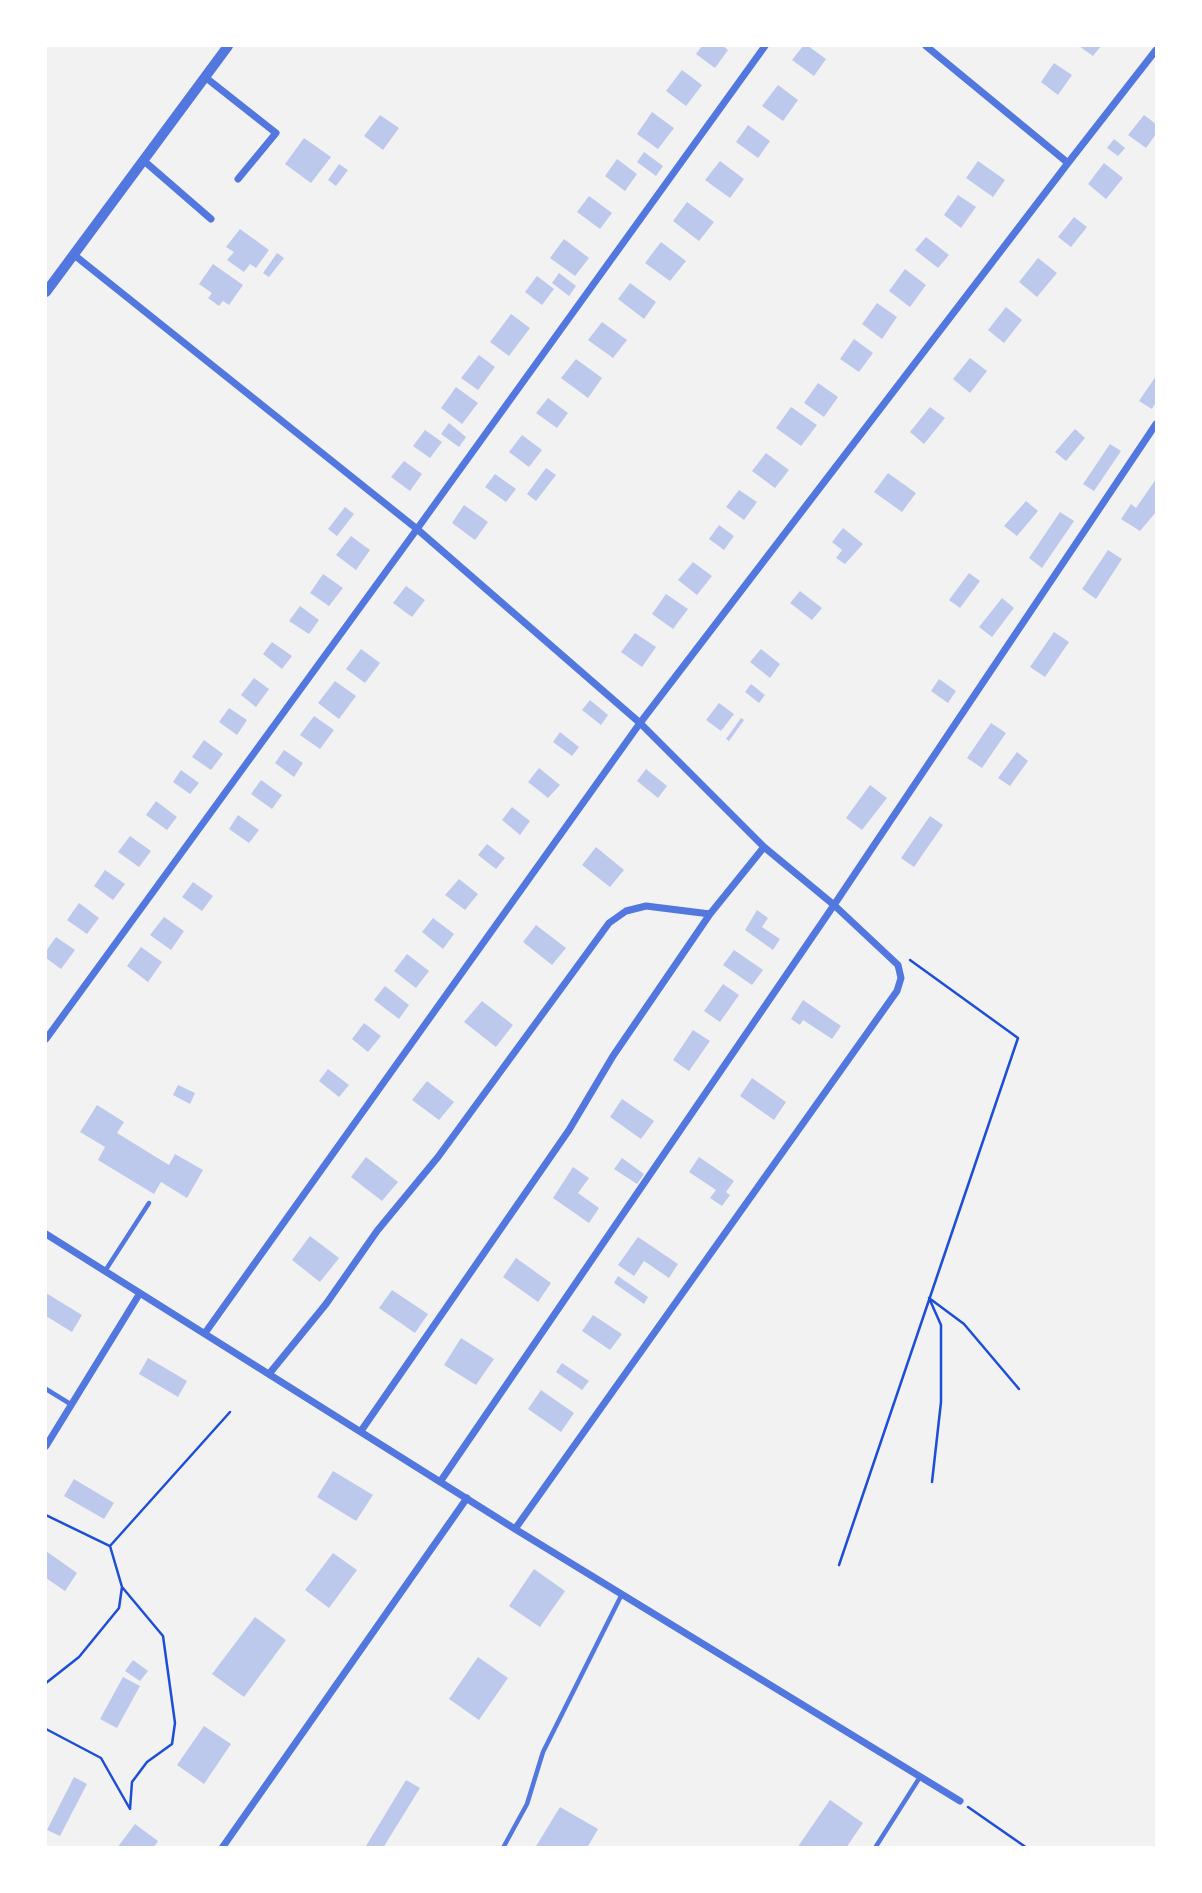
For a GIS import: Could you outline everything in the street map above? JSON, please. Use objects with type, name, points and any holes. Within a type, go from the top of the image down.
[{"type":"street","points":[[46,292],[228,46]]},
{"type":"street","points":[[46,1039],[765,46]]},
{"type":"street","points":[[926,46],[1068,163]]},
{"type":"street","points":[[205,1333],[640,723],[1157,50]]},
{"type":"street","points":[[205,77],[276,133],[238,179]]},
{"type":"street","points":[[144,160],[211,219]]},
{"type":"street","points":[[73,254],[417,529],[640,723],[764,847],[834,905],[898,965],[901,978],[897,991],[515,1529]]},
{"type":"street","points":[[440,1482],[834,905],[1157,424]]},
{"type":"street","points":[[361,1432],[569,1130],[613,1056],[710,914],[764,847]]},
{"type":"street","points":[[270,1374],[326,1304],[377,1231],[446,1146],[609,923],[626,911],[646,906],[710,914]]},
{"type":"street","points":[[46,1234],[515,1529],[960,1801]]},
{"type":"street","points":[[46,1446],[140,1293]]},
{"type":"street","points":[[222,1847],[467,1498]]},
{"type":"lane","points":[[105,1271],[149,1203]]},
{"type":"lane","points":[[46,1389],[72,1405]]},
{"type":"lane","points":[[503,1847],[527,1804],[543,1752],[622,1593]]},
{"type":"lane","points":[[875,1847],[920,1777]]},
{"type":"path","points":[[839,1565],[1018,1038],[909,960]]},
{"type":"path","points":[[929,1298],[964,1324],[1019,1389]]},
{"type":"path","points":[[929,1298],[941,1325],[941,1402],[932,1482]]},
{"type":"path","points":[[110,1546],[230,1412]]},
{"type":"path","points":[[46,1515],[110,1546],[122,1587],[163,1636],[175,1723],[172,1744],[147,1762],[132,1782],[130,1809],[101,1758],[46,1729]]},
{"type":"path","points":[[46,1683],[79,1657],[111,1617],[118,1608],[122,1587]]},
{"type":"path","points":[[960,1801],[1027,1847]]},
{"type":"building","points":[[702,46],[723,46],[728,50],[715,68],[696,54]]},
{"type":"building","points":[[803,46],[808,46],[826,59],[814,76],[792,60]]},
{"type":"building","points":[[1079,46],[1101,46],[1093,56]]},
{"type":"building","points":[[1054,63],[1072,75],[1058,95],[1041,82]]},
{"type":"building","points":[[682,70],[702,85],[686,106],[666,91]]},
{"type":"building","points":[[778,85],[798,100],[783,121],[762,106]]},
{"type":"building","points":[[652,112],[674,128],[658,149],[637,134]]},
{"type":"building","points":[[380,115],[399,128],[383,150],[364,136]]},
{"type":"building","points":[[1144,115],[1156,124],[1156,134],[1146,148],[1128,135]]},
{"type":"building","points":[[748,125],[770,141],[758,158],[736,142]]},
{"type":"building","points":[[304,138],[331,157],[311,183],[285,164]]},
{"type":"building","points":[[1114,139],[1125,148],[1118,156],[1107,148]]},
{"type":"building","points":[[644,152],[663,166],[656,176],[637,162]]},
{"type":"building","points":[[617,159],[637,174],[625,191],[605,176]]},
{"type":"building","points":[[720,161],[744,179],[730,198],[705,180]]},
{"type":"building","points":[[978,161],[1005,180],[993,197],[966,178]]},
{"type":"building","points":[[1104,163],[1123,178],[1106,199],[1088,184]]},
{"type":"building","points":[[339,164],[348,170],[336,186],[328,180]]},
{"type":"building","points":[[958,195],[976,207],[961,228],[944,215]]},
{"type":"building","points":[[589,196],[612,213],[600,229],[577,212]]},
{"type":"building","points":[[687,202],[714,222],[699,241],[673,221]]},
{"type":"building","points":[[1074,217],[1087,227],[1071,247],[1058,237]]},
{"type":"building","points":[[240,229],[269,250],[256,268],[250,264],[244,272],[227,260],[234,252],[226,247]]},
{"type":"building","points":[[926,237],[949,255],[938,268],[915,250]]},
{"type":"building","points":[[564,239],[589,258],[575,276],[550,258]]},
{"type":"building","points":[[661,242],[686,261],[670,281],[645,263]]},
{"type":"building","points":[[277,253],[284,258],[269,277],[263,273]]},
{"type":"building","points":[[1038,258],[1057,273],[1037,297],[1019,282]]},
{"type":"building","points":[[213,264],[243,285],[229,305],[223,301],[219,306],[208,298],[212,293],[199,284]]},
{"type":"building","points":[[905,269],[926,285],[910,307],[889,291]]},
{"type":"building","points":[[559,273],[576,286],[569,296],[552,283]]},
{"type":"building","points":[[537,276],[554,289],[542,305],[525,292]]},
{"type":"building","points":[[630,283],[656,302],[644,319],[618,299]]},
{"type":"building","points":[[877,303],[897,317],[882,339],[862,324]]},
{"type":"building","points":[[1006,307],[1022,320],[1004,343],[988,330]]},
{"type":"building","points":[[511,314],[530,328],[509,356],[490,342]]},
{"type":"building","points":[[602,322],[627,340],[613,358],[588,340]]},
{"type":"building","points":[[854,339],[873,353],[859,372],[840,359]]},
{"type":"building","points":[[479,355],[495,367],[478,390],[461,378]]},
{"type":"building","points":[[970,358],[987,371],[970,393],[953,379]]},
{"type":"building","points":[[576,359],[602,378],[588,398],[561,378]]},
{"type":"building","points":[[1156,376],[1156,402],[1152,409],[1139,401]]},
{"type":"building","points":[[818,383],[838,397],[824,417],[804,403]]},
{"type":"building","points":[[456,387],[478,403],[462,424],[441,408]]},
{"type":"building","points":[[548,398],[568,413],[557,428],[536,413]]},
{"type":"building","points":[[791,407],[817,425],[801,446],[776,428]]},
{"type":"building","points":[[930,407],[945,418],[924,444],[910,432]]},
{"type":"building","points":[[449,423],[466,437],[459,447],[441,434]]},
{"type":"building","points":[[1075,429],[1085,438],[1066,461],[1055,452]]},
{"type":"building","points":[[425,430],[442,442],[430,458],[413,446]]},
{"type":"building","points":[[522,435],[542,450],[529,467],[509,452]]},
{"type":"building","points":[[1110,444],[1121,451],[1094,491],[1083,484]]},
{"type":"building","points":[[766,453],[789,470],[775,488],[752,471]]},
{"type":"building","points":[[404,461],[422,474],[410,491],[391,477]]},
{"type":"building","points":[[546,468],[556,475],[536,501],[527,494]]},
{"type":"building","points":[[888,473],[916,493],[902,512],[874,492]]},
{"type":"building","points":[[495,474],[516,489],[506,502],[485,487]]},
{"type":"building","points":[[1156,479],[1156,512],[1140,531],[1121,519],[1131,504],[1136,508]]},
{"type":"building","points":[[739,490],[757,502],[744,520],[726,507]]},
{"type":"building","points":[[1026,501],[1038,511],[1017,536],[1004,526]]},
{"type":"building","points":[[464,505],[488,522],[475,540],[452,523]]},
{"type":"building","points":[[345,507],[354,514],[337,536],[328,529]]},
{"type":"building","points":[[1060,512],[1074,521],[1042,568],[1029,558]]},
{"type":"building","points":[[719,525],[734,536],[724,550],[709,539]]},
{"type":"building","points":[[843,528],[863,544],[845,564],[836,558],[842,550],[832,542]]},
{"type":"building","points":[[351,536],[370,550],[356,570],[336,555]]},
{"type":"building","points":[[1108,550],[1122,559],[1096,599],[1082,589]]},
{"type":"building","points":[[693,562],[712,576],[697,595],[678,580]]},
{"type":"building","points":[[969,573],[980,581],[960,608],[949,600]]},
{"type":"building","points":[[323,574],[343,588],[329,606],[310,593]]},
{"type":"building","points":[[406,586],[425,600],[412,617],[393,603]]},
{"type":"building","points":[[800,591],[822,608],[812,620],[790,603]]},
{"type":"building","points":[[666,594],[688,609],[673,629],[652,614]]},
{"type":"building","points":[[1002,598],[1014,608],[992,637],[979,627]]},
{"type":"building","points":[[300,606],[319,620],[309,634],[289,621]]},
{"type":"building","points":[[1054,632],[1069,642],[1045,677],[1030,667]]},
{"type":"building","points":[[635,633],[656,647],[642,667],[621,652]]},
{"type":"building","points":[[272,642],[292,656],[282,669],[263,654]]},
{"type":"building","points":[[361,649],[380,663],[365,683],[346,669]]},
{"type":"building","points":[[761,649],[780,664],[770,678],[750,662]]},
{"type":"building","points":[[254,678],[269,689],[256,707],[241,695]]},
{"type":"building","points":[[939,679],[956,691],[948,703],[931,691]]},
{"type":"building","points":[[335,681],[356,696],[339,719],[318,703]]},
{"type":"building","points":[[751,684],[765,695],[759,703],[745,692]]},
{"type":"building","points":[[590,700],[608,715],[601,725],[582,710]]},
{"type":"building","points":[[719,703],[734,714],[721,731],[706,720]]},
{"type":"building","points":[[229,708],[247,720],[237,735],[219,722]]},
{"type":"building","points":[[314,716],[334,730],[320,749],[300,735]]},
{"type":"building","points":[[741,718],[744,720],[729,741],[726,739]]},
{"type":"building","points":[[991,723],[1006,733],[982,768],[967,758]]},
{"type":"building","points":[[560,732],[579,747],[572,756],[553,742]]},
{"type":"building","points":[[204,740],[223,754],[211,770],[192,757]]},
{"type":"building","points":[[284,750],[303,763],[294,777],[275,763]]},
{"type":"building","points":[[1017,752],[1028,761],[1010,786],[998,778]]},
{"type":"building","points":[[539,768],[560,785],[548,798],[528,782]]},
{"type":"building","points":[[646,769],[667,786],[658,798],[637,781]]},
{"type":"building","points":[[181,770],[199,783],[190,794],[173,782]]},
{"type":"building","points":[[261,780],[282,795],[272,809],[251,794]]},
{"type":"building","points":[[870,785],[887,798],[862,830],[846,818]]},
{"type":"building","points":[[156,801],[177,817],[167,830],[146,815]]},
{"type":"building","points":[[512,807],[530,821],[520,835],[502,820]]},
{"type":"building","points":[[238,815],[259,830],[249,843],[229,829]]},
{"type":"building","points":[[930,816],[943,825],[914,867],[901,858]]},
{"type":"building","points":[[130,836],[151,851],[139,867],[118,852]]},
{"type":"building","points":[[487,844],[505,858],[496,869],[478,855]]},
{"type":"building","points":[[596,847],[624,870],[610,887],[582,865]]},
{"type":"building","points":[[105,870],[125,884],[113,900],[94,886]]},
{"type":"building","points":[[459,879],[478,894],[465,910],[445,895]]},
{"type":"building","points":[[193,882],[213,896],[202,911],[182,897]]},
{"type":"building","points":[[79,903],[99,918],[87,934],[67,920]]},
{"type":"building","points":[[757,910],[768,918],[762,927],[780,939],[773,950],[745,930]]},
{"type":"building","points":[[164,917],[184,931],[171,950],[150,935]]},
{"type":"building","points":[[433,918],[454,934],[443,949],[422,932]]},
{"type":"building","points":[[536,925],[566,948],[552,965],[523,942]]},
{"type":"building","points":[[56,937],[75,950],[61,969],[46,958],[46,951]]},
{"type":"building","points":[[141,947],[162,962],[148,982],[127,966]]},
{"type":"building","points":[[734,950],[763,970],[752,985],[723,965]]},
{"type":"building","points":[[407,954],[429,971],[416,988],[394,971]]},
{"type":"building","points":[[723,984],[739,995],[720,1022],[704,1011]]},
{"type":"building","points":[[385,986],[409,1005],[399,1019],[374,1000]]},
{"type":"building","points":[[803,1000],[841,1026],[832,1039],[803,1020],[800,1025],[791,1019]]},
{"type":"building","points":[[482,1001],[513,1025],[496,1047],[464,1022]]},
{"type":"building","points":[[364,1023],[381,1036],[368,1052],[352,1039]]},
{"type":"building","points":[[693,1030],[710,1041],[689,1071],[673,1060]]},
{"type":"building","points":[[328,1069],[349,1085],[339,1097],[319,1081]]},
{"type":"building","points":[[752,1078],[786,1102],[774,1120],[740,1096]]},
{"type":"building","points":[[427,1081],[454,1102],[439,1120],[412,1100]]},
{"type":"building","points":[[178,1085],[195,1093],[190,1104],[173,1095]]},
{"type":"building","points":[[622,1099],[654,1121],[641,1139],[610,1117]]},
{"type":"building","points":[[97,1105],[124,1122],[117,1133],[169,1165],[175,1154],[203,1170],[187,1198],[161,1182],[154,1194],[98,1160],[105,1147],[80,1132]]},
{"type":"building","points":[[366,1157],[398,1182],[382,1201],[351,1177]]},
{"type":"building","points":[[699,1157],[734,1181],[726,1192],[730,1195],[722,1206],[710,1198],[716,1190],[689,1172]]},
{"type":"building","points":[[622,1158],[644,1174],[637,1184],[614,1169]]},
{"type":"building","points":[[573,1167],[589,1178],[578,1193],[599,1208],[589,1223],[553,1198]]},
{"type":"building","points":[[310,1236],[339,1258],[320,1282],[292,1260]]},
{"type":"building","points":[[638,1237],[678,1264],[669,1278],[644,1261],[634,1276],[618,1265]]},
{"type":"building","points":[[516,1258],[551,1283],[538,1302],[503,1277]]},
{"type":"building","points":[[618,1276],[648,1297],[644,1304],[614,1283]]},
{"type":"building","points":[[392,1290],[428,1314],[415,1333],[379,1308]]},
{"type":"building","points":[[46,1293],[82,1315],[72,1332],[46,1316]]},
{"type":"building","points":[[593,1315],[622,1334],[610,1350],[582,1331]]},
{"type":"building","points":[[461,1338],[494,1359],[476,1385],[444,1365]]},
{"type":"building","points":[[148,1358],[187,1381],[178,1397],[139,1374]]},
{"type":"building","points":[[562,1363],[589,1381],[582,1390],[556,1372]]},
{"type":"building","points":[[541,1390],[574,1413],[561,1432],[528,1409]]},
{"type":"building","points":[[333,1471],[373,1495],[356,1521],[317,1497]]},
{"type":"building","points":[[74,1479],[114,1503],[104,1519],[64,1496]]},
{"type":"building","points":[[46,1551],[77,1573],[65,1591],[46,1578]]},
{"type":"building","points":[[333,1553],[357,1570],[329,1608],[305,1590]]},
{"type":"building","points":[[534,1569],[565,1591],[540,1627],[509,1606]]},
{"type":"building","points":[[255,1617],[286,1640],[244,1697],[212,1674]]},
{"type":"building","points":[[478,1657],[508,1678],[479,1720],[449,1699]]},
{"type":"building","points":[[133,1660],[148,1671],[140,1681],[125,1671]]},
{"type":"building","points":[[123,1677],[140,1686],[117,1728],[100,1719]]},
{"type":"building","points":[[204,1726],[231,1744],[204,1784],[177,1765]]},
{"type":"building","points":[[74,1777],[87,1784],[60,1836],[47,1830]]},
{"type":"building","points":[[406,1780],[420,1788],[383,1848],[368,1848],[366,1846]]},
{"type":"building","points":[[830,1800],[863,1823],[846,1848],[797,1848]]},
{"type":"building","points":[[560,1807],[598,1829],[587,1848],[535,1848]]},
{"type":"building","points":[[135,1824],[158,1841],[153,1848],[117,1848]]}]
